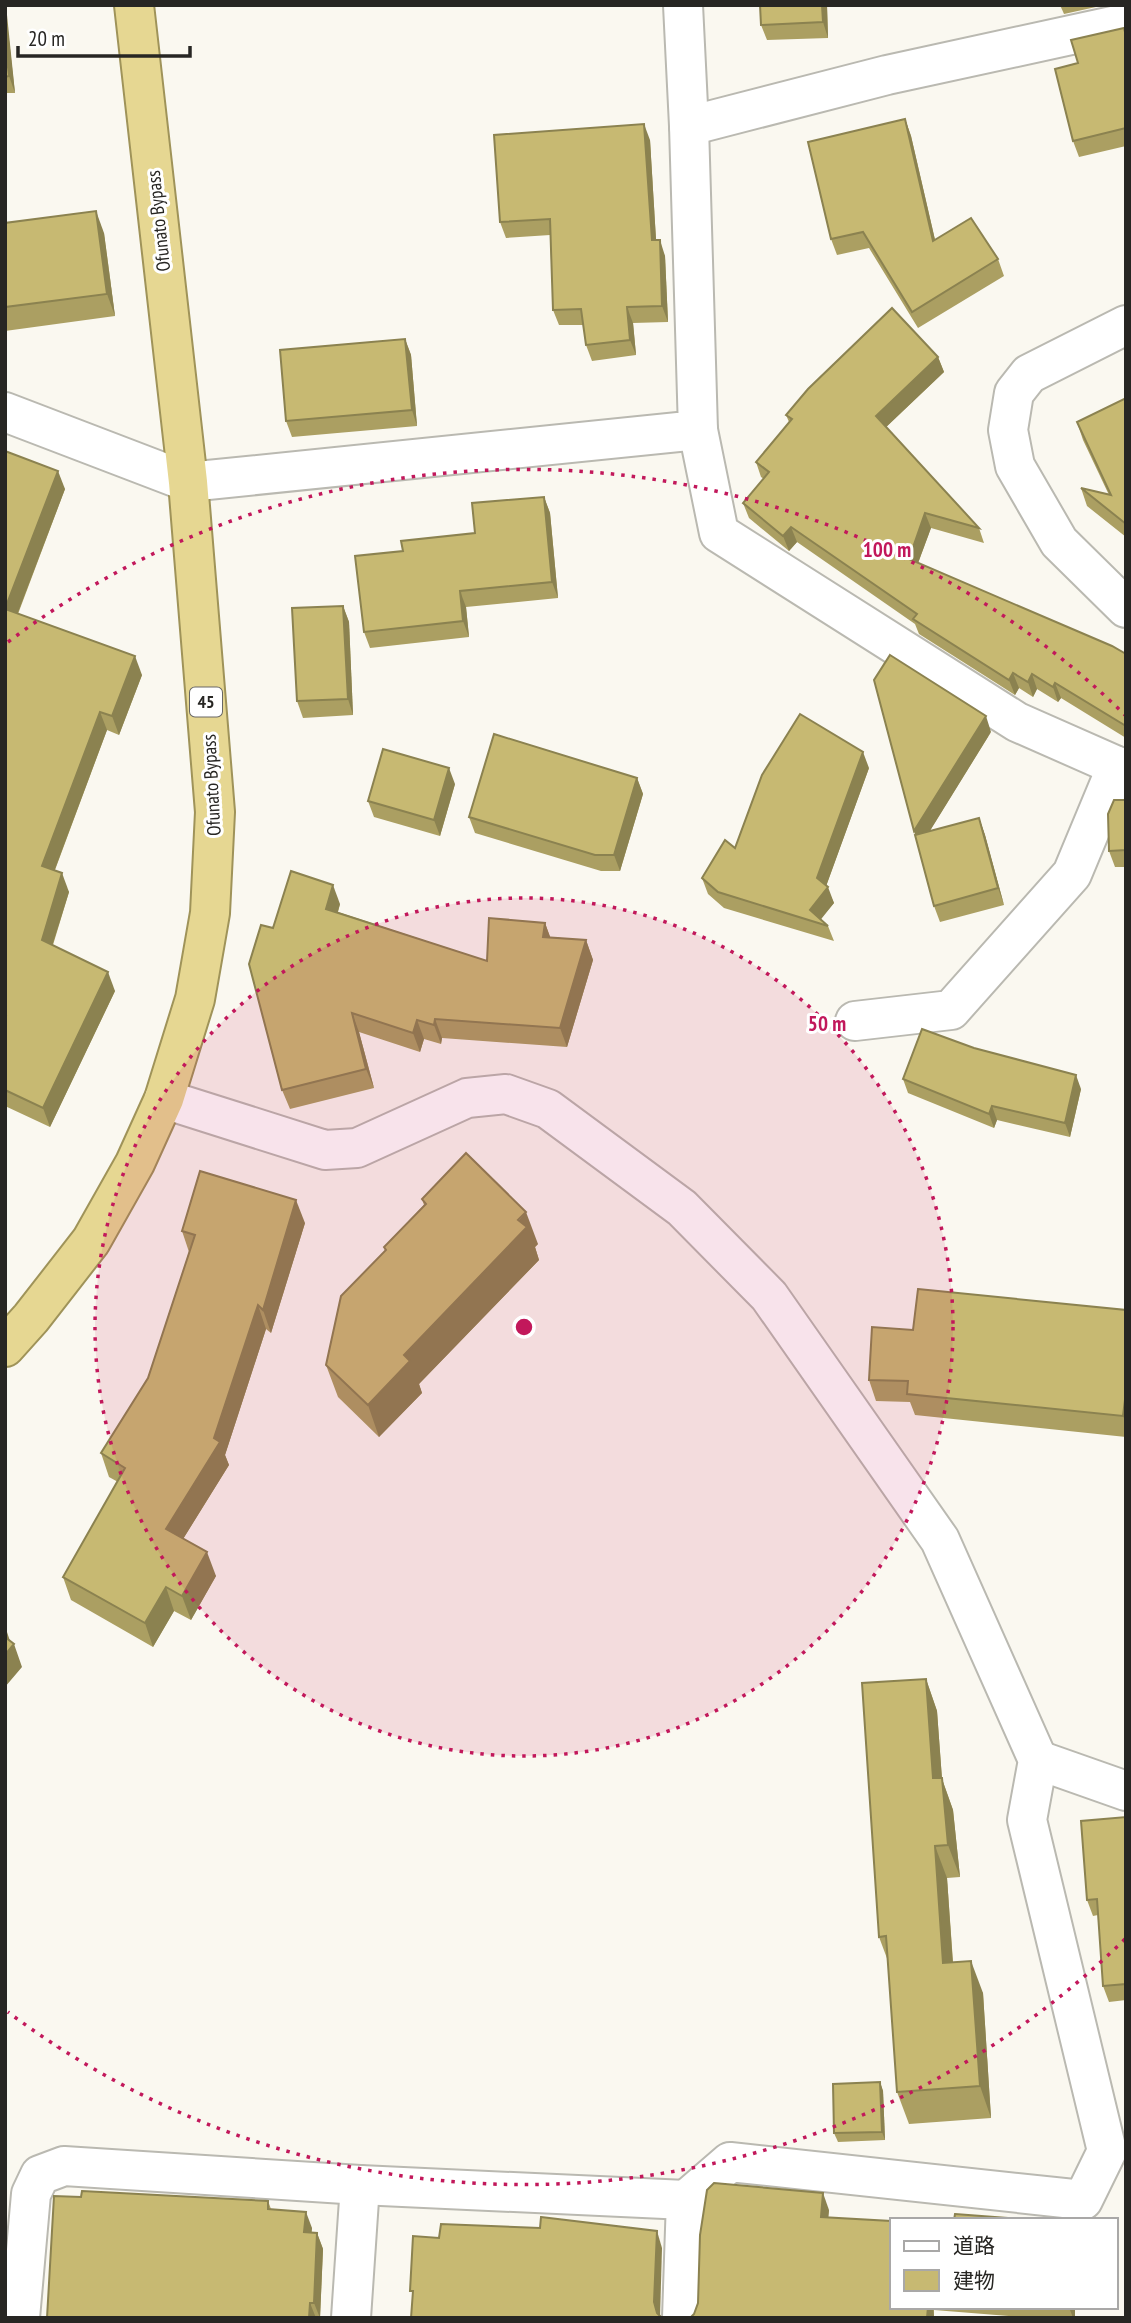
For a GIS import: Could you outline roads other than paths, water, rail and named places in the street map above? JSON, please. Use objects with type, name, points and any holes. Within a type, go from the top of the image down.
[{"type":"highway","name":"Ofunato Bypass","points":[[5,1348],[91,1241],[135,1163],[164,1100],[195,999],[208,925],[215,812],[188,482],[134,5]]},
{"type":"street","points":[[683,5],[698,430],[719,533],[1017,722],[1121,768],[1072,874],[951,1010],[855,1021]]},
{"type":"street","points":[[689,126],[887,75],[1126,23]]},
{"type":"street","points":[[1120,339],[1029,374],[1014,393],[1008,430],[1015,466],[1059,542],[1126,608]]},
{"type":"street","points":[[5,412],[188,482],[698,430]]},
{"type":"street","points":[[20,2318],[30,2194],[40,2175],[64,2166],[360,2185],[686,2200],[730,2162],[1083,2200],[1107,2151],[1027,1820],[1038,1760],[940,1540],[769,1296],[682,1208],[548,1109],[506,1094],[467,1098],[357,1148],[325,1150],[164,1100]]},
{"type":"street","points":[[1038,1760],[1126,1791]]},
{"type":"street","points":[[351,2318],[360,2185]]},
{"type":"street","points":[[682,2318],[686,2200]]}]
